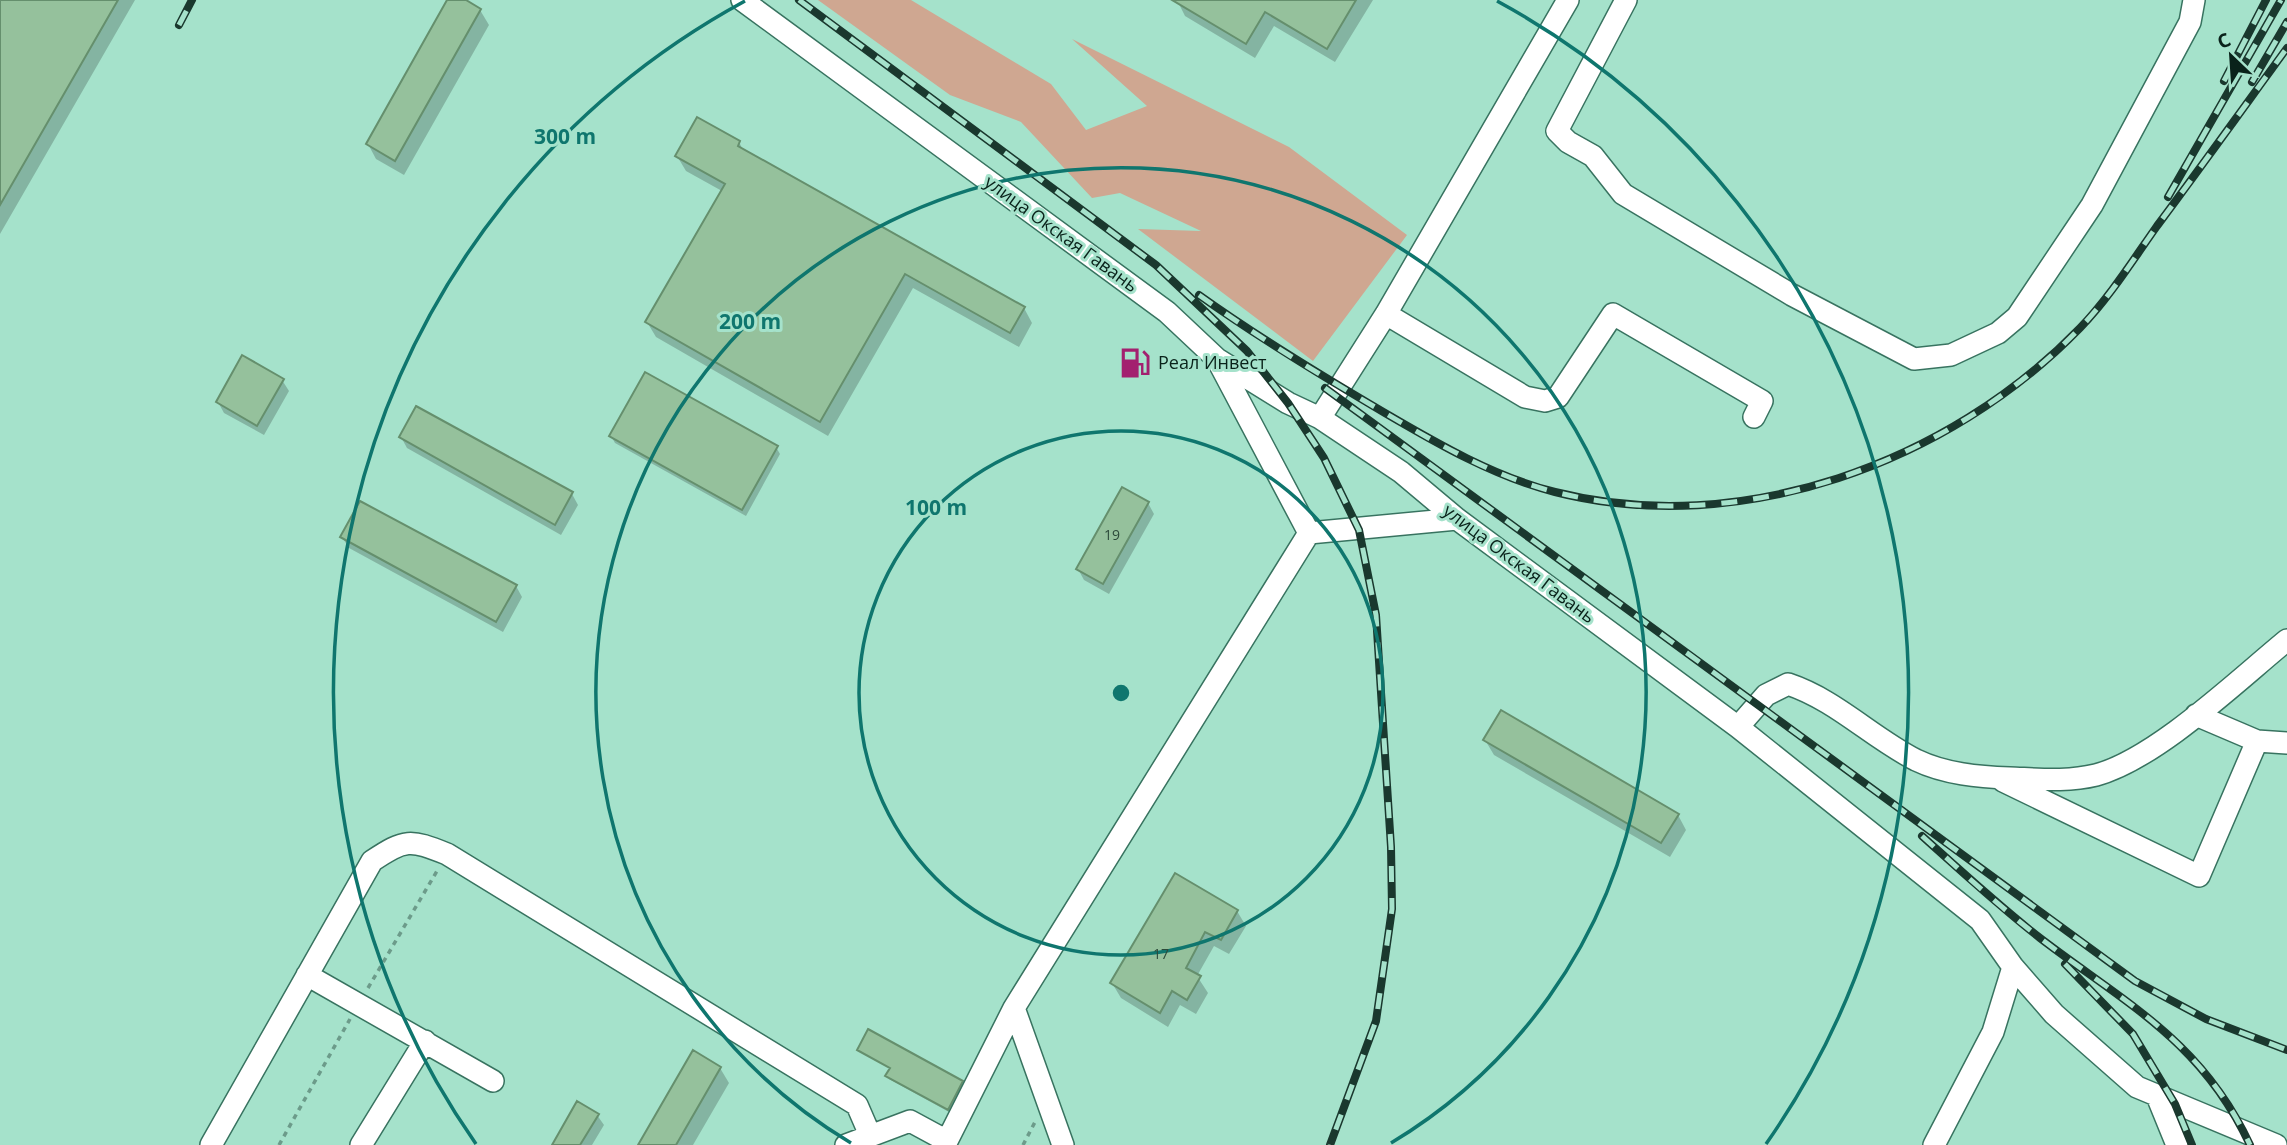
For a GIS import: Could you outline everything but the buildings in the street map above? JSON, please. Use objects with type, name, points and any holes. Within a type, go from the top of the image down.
[{"type":"street","name":"улица Окская Гавань","points":[[742,0],[1167,312],[1217,359],[1288,403],[1320,418],[1401,472],[1457,519],[1738,727],[1980,920],[2013,967],[2054,1014],[2097,1055],[2137,1087],[2276,1145]]},
{"type":"street","points":[[1320,418],[1386,314],[1567,0]]},
{"type":"street","points":[[1626,0],[1557,131],[1568,142],[1593,156],[1623,194],[1792,295],[1914,359],[1951,355],[1998,333],[2017,317],[2092,205],[2190,22],[2194,0]]},
{"type":"street","points":[[1386,314],[1525,397],[1545,401],[1558,397],[1613,314],[1762,401],[1754,417]]},
{"type":"street","points":[[1217,359],[1309,533]]},
{"type":"street","points":[[1309,533],[1457,519]]},
{"type":"street","points":[[846,1145],[910,1121],[949,1143],[1014,1008],[1309,533]]},
{"type":"street","points":[[1738,727],[1766,695],[1788,684],[1815,693],[1917,760],[1951,772],[1994,777],[2058,779],[2096,775],[2133,758],[2196,716],[2287,640]]},
{"type":"street","points":[[2196,716],[2256,741],[2287,743]]},
{"type":"street","points":[[1994,777],[2199,876],[2256,741]]},
{"type":"street","points":[[211,1145],[372,861],[397,844],[420,843],[447,855],[858,1105],[870,1135]]},
{"type":"street","points":[[1934,1145],[1993,1032],[2013,967]]},
{"type":"street","points":[[307,975],[493,1081]]},
{"type":"street","points":[[1014,1008],[1063,1145]]},
{"type":"street","points":[[361,1145],[425,1041]]},
{"type":"street","points":[[2157,1096],[2178,1145]]},
{"type":"shaded area","points":[[818,0],[911,0],[1051,84],[1086,130],[1147,106],[1072,39],[1289,147],[1407,235],[1313,361],[1138,229],[1201,231],[1120,193],[1092,198],[1021,122],[950,95]]},
{"type":"railway","points":[[179,25],[192,0]]},
{"type":"railway","points":[[799,0],[1156,265],[1247,351],[1288,403],[1324,458],[1359,530],[1376,615],[1391,847],[1392,909],[1376,1021],[1330,1145]]},
{"type":"railway","points":[[2224,81],[2266,0]]},
{"type":"railway","points":[[2168,197],[2281,0]]},
{"type":"railway","points":[[2252,82],[2287,22]]},
{"type":"railway","points":[[1199,295],[1291,356],[1405,425],[1446,448],[1533,486],[1626,504],[1697,505],[1768,496],[1838,478],[1905,452],[1969,417],[2027,376],[2080,328],[2101,304],[2287,48]]},
{"type":"railway","points":[[1325,388],[2135,981],[2206,1019],[2287,1050]]},
{"type":"railway","points":[[1922,836],[2025,926],[2131,1005],[2185,1051],[2231,1109],[2250,1145]]},
{"type":"railway","points":[[2065,964],[2133,1034],[2175,1104],[2192,1145]]},
{"type":"place","name":"Реал Инвест","points":[[1135,363]]}]
